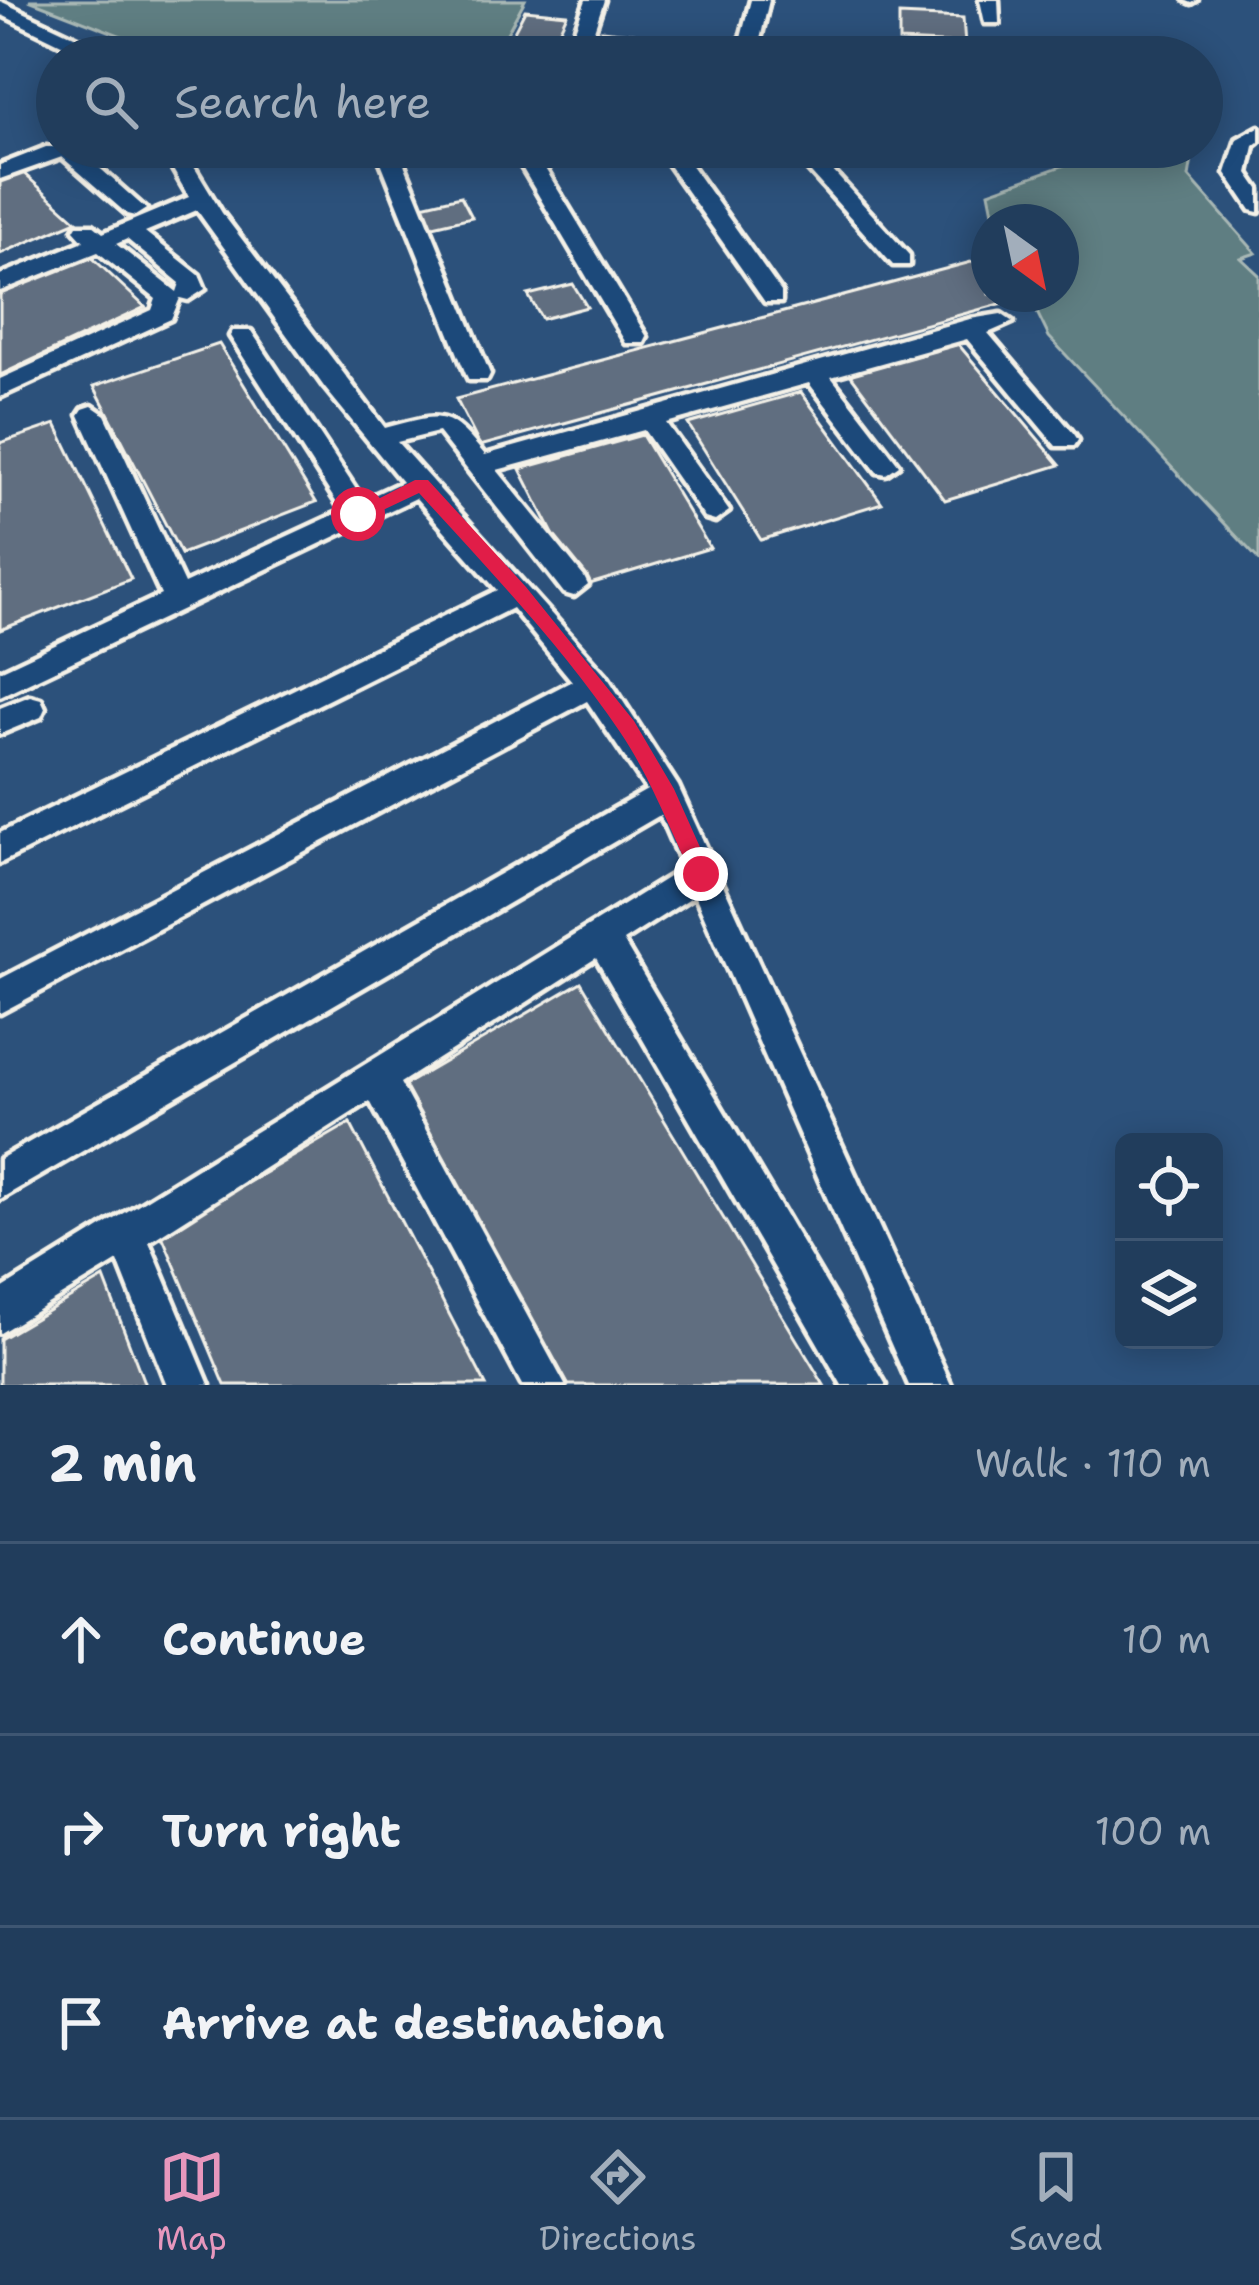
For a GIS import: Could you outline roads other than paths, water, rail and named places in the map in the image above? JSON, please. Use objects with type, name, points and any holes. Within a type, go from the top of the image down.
[{"type":"street","points":[[582,36],[595,0]]},
{"type":"street","points":[[751,36],[760,0]]},
{"type":"street","points":[[0,7],[60,36]]},
{"type":"street","points":[[1259,133],[1244,143],[1238,173],[1259,205]]},
{"type":"street","points":[[0,173],[36,157]]},
{"type":"street","points":[[84,168],[190,280],[193,289],[188,293]]},
{"type":"street","points":[[183,168],[379,438],[595,683],[667,795],[930,1385]]},
{"type":"street","points":[[395,168],[478,374]]},
{"type":"street","points":[[534,168],[635,337]]},
{"type":"street","points":[[682,168],[773,297]]},
{"type":"street","points":[[818,168],[901,260]]},
{"type":"street","points":[[0,284],[92,236],[197,193]]},
{"type":"street","points":[[0,266],[92,236]]},
{"type":"street","points":[[0,389],[163,314],[168,297],[92,236]]},
{"type":"street","points":[[480,466],[813,370],[1001,322]]},
{"type":"street","points":[[970,327],[1065,440]]},
{"type":"street","points":[[242,336],[358,514]]},
{"type":"street","points":[[813,370],[886,465]]},
{"type":"street","points":[[92,415],[178,600]]},
{"type":"street","points":[[648,417],[715,511]]},
{"type":"street","points":[[379,438],[444,424],[574,585]]},
{"type":"street","points":[[0,684],[422,484]]},
{"type":"street","points":[[0,849],[519,592]]},
{"type":"street","points":[[0,997],[595,683]]},
{"type":"street","points":[[0,722],[30,708]]},
{"type":"street","points":[[0,1180],[667,795]]},
{"type":"street","points":[[0,1312],[701,874]]},
{"type":"street","points":[[602,936],[865,1385]]},
{"type":"street","points":[[377,1077],[544,1385]]},
{"type":"street","points":[[127,1234],[188,1385]]}]
